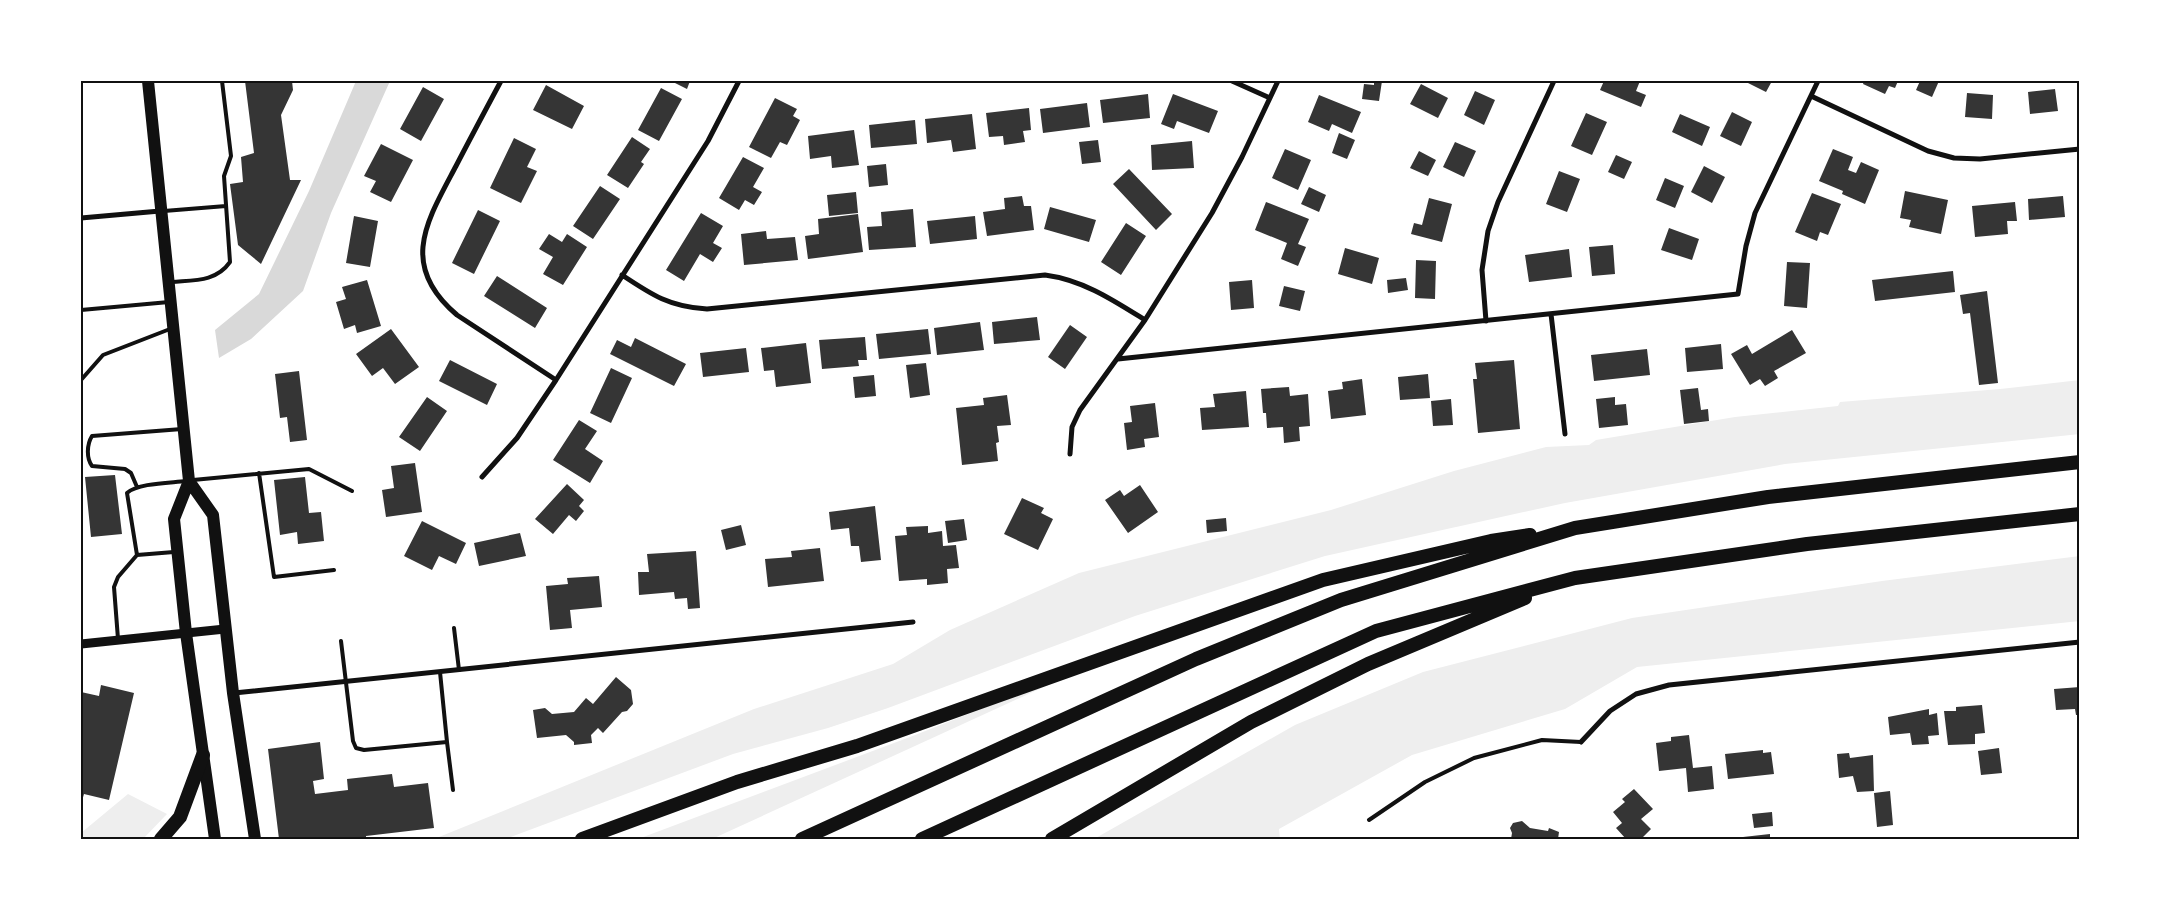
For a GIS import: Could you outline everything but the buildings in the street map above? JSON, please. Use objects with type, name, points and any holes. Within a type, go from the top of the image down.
[{"type":"highway","points":[[582,839],[737,782],[866,743],[1323,580],[1490,541],[1768,497],[2080,462]]},
{"type":"highway","points":[[922,839],[1376,631],[1574,578],[1807,544],[2080,514]]},
{"type":"highway","points":[[802,839],[1196,659],[1322,608],[1575,528]]},
{"type":"highway","points":[[1052,839],[1251,722],[1368,664],[1574,578]]},
{"type":"highway","points":[[162,839],[180,817],[203,755]]},
{"type":"main road","points":[[148,81],[190,481],[213,515],[233,693],[255,839]]},
{"type":"main road","points":[[190,481],[174,519],[186,633],[215,839]]},
{"type":"street","points":[[501,81],[429,217],[424,235],[424,260],[431,285],[447,306],[457,315],[556,380]]},
{"type":"street","points":[[482,477],[517,438],[556,380],[708,141],[739,81]]},
{"type":"street","points":[[1232,81],[1270,98]]},
{"type":"street","points":[[1070,454],[1075,418],[1145,320],[1212,213],[1242,157],[1278,81]]},
{"type":"street","points":[[1486,321],[1482,270],[1488,231],[1498,202],[1554,81]]},
{"type":"street","points":[[1118,359],[1738,294],[1751,225],[1818,81]]},
{"type":"street","points":[[1811,96],[1922,149],[1954,158],[1980,159],[2080,149]]},
{"type":"street","points":[[81,218],[162,211]]},
{"type":"street","points":[[622,275],[661,300],[684,307],[707,309],[1045,275],[1072,280],[1084,285],[1145,320]]},
{"type":"street","points":[[1552,314],[1565,434]]},
{"type":"street","points":[[233,693],[913,622]]},
{"type":"street","points":[[81,644],[225,629]]},
{"type":"street","points":[[1581,742],[1610,711],[1636,694],[1669,685],[2080,642]]},
{"type":"lane","points":[[170,282],[212,277],[226,269],[230,262],[231,253],[224,176],[231,156],[222,81]]},
{"type":"lane","points":[[162,211],[226,206]]},
{"type":"lane","points":[[81,310],[172,302]]},
{"type":"lane","points":[[81,380],[103,355],[174,327]]},
{"type":"lane","points":[[137,487],[131,473],[125,469],[92,466],[89,461],[88,451],[89,441],[92,436],[184,428]]},
{"type":"lane","points":[[137,555],[127,493],[137,487],[309,469],[352,491]]},
{"type":"lane","points":[[260,474],[274,576],[334,570]]},
{"type":"lane","points":[[118,640],[114,587],[118,577],[137,555],[178,551]]},
{"type":"lane","points":[[454,628],[459,670]]},
{"type":"lane","points":[[341,641],[353,742],[356,748],[364,750],[448,742]]},
{"type":"lane","points":[[440,672],[453,790]]},
{"type":"lane","points":[[1368,820],[1425,782],[1474,758],[1542,740],[1581,742]]},
{"type":"shaded area","points":[[356,81],[390,81],[331,213],[303,291],[251,339],[219,358],[215,330],[259,294],[309,191]]},
{"type":"shaded area","points":[[2080,380],[2080,434],[1785,464],[1565,503],[1325,556],[1135,616],[888,708],[828,728],[733,754],[505,839],[434,839],[754,709],[893,664],[950,630],[1079,573],[1331,510],[1454,471],[1546,447],[1589,445],[1596,440],[1735,417],[1838,406],[1840,402],[2000,389]]},
{"type":"shaded area","points":[[2080,556],[2080,621],[1637,667],[1565,709],[1412,755],[1279,829],[1280,839],[1094,839],[1295,725],[1423,672],[1632,618],[1882,581]]},
{"type":"shaded area","points":[[1047,683],[1048,685],[712,839],[638,839],[910,737]]},
{"type":"shaded area","points":[[128,794],[167,814],[143,839],[81,839],[81,833]]}]
